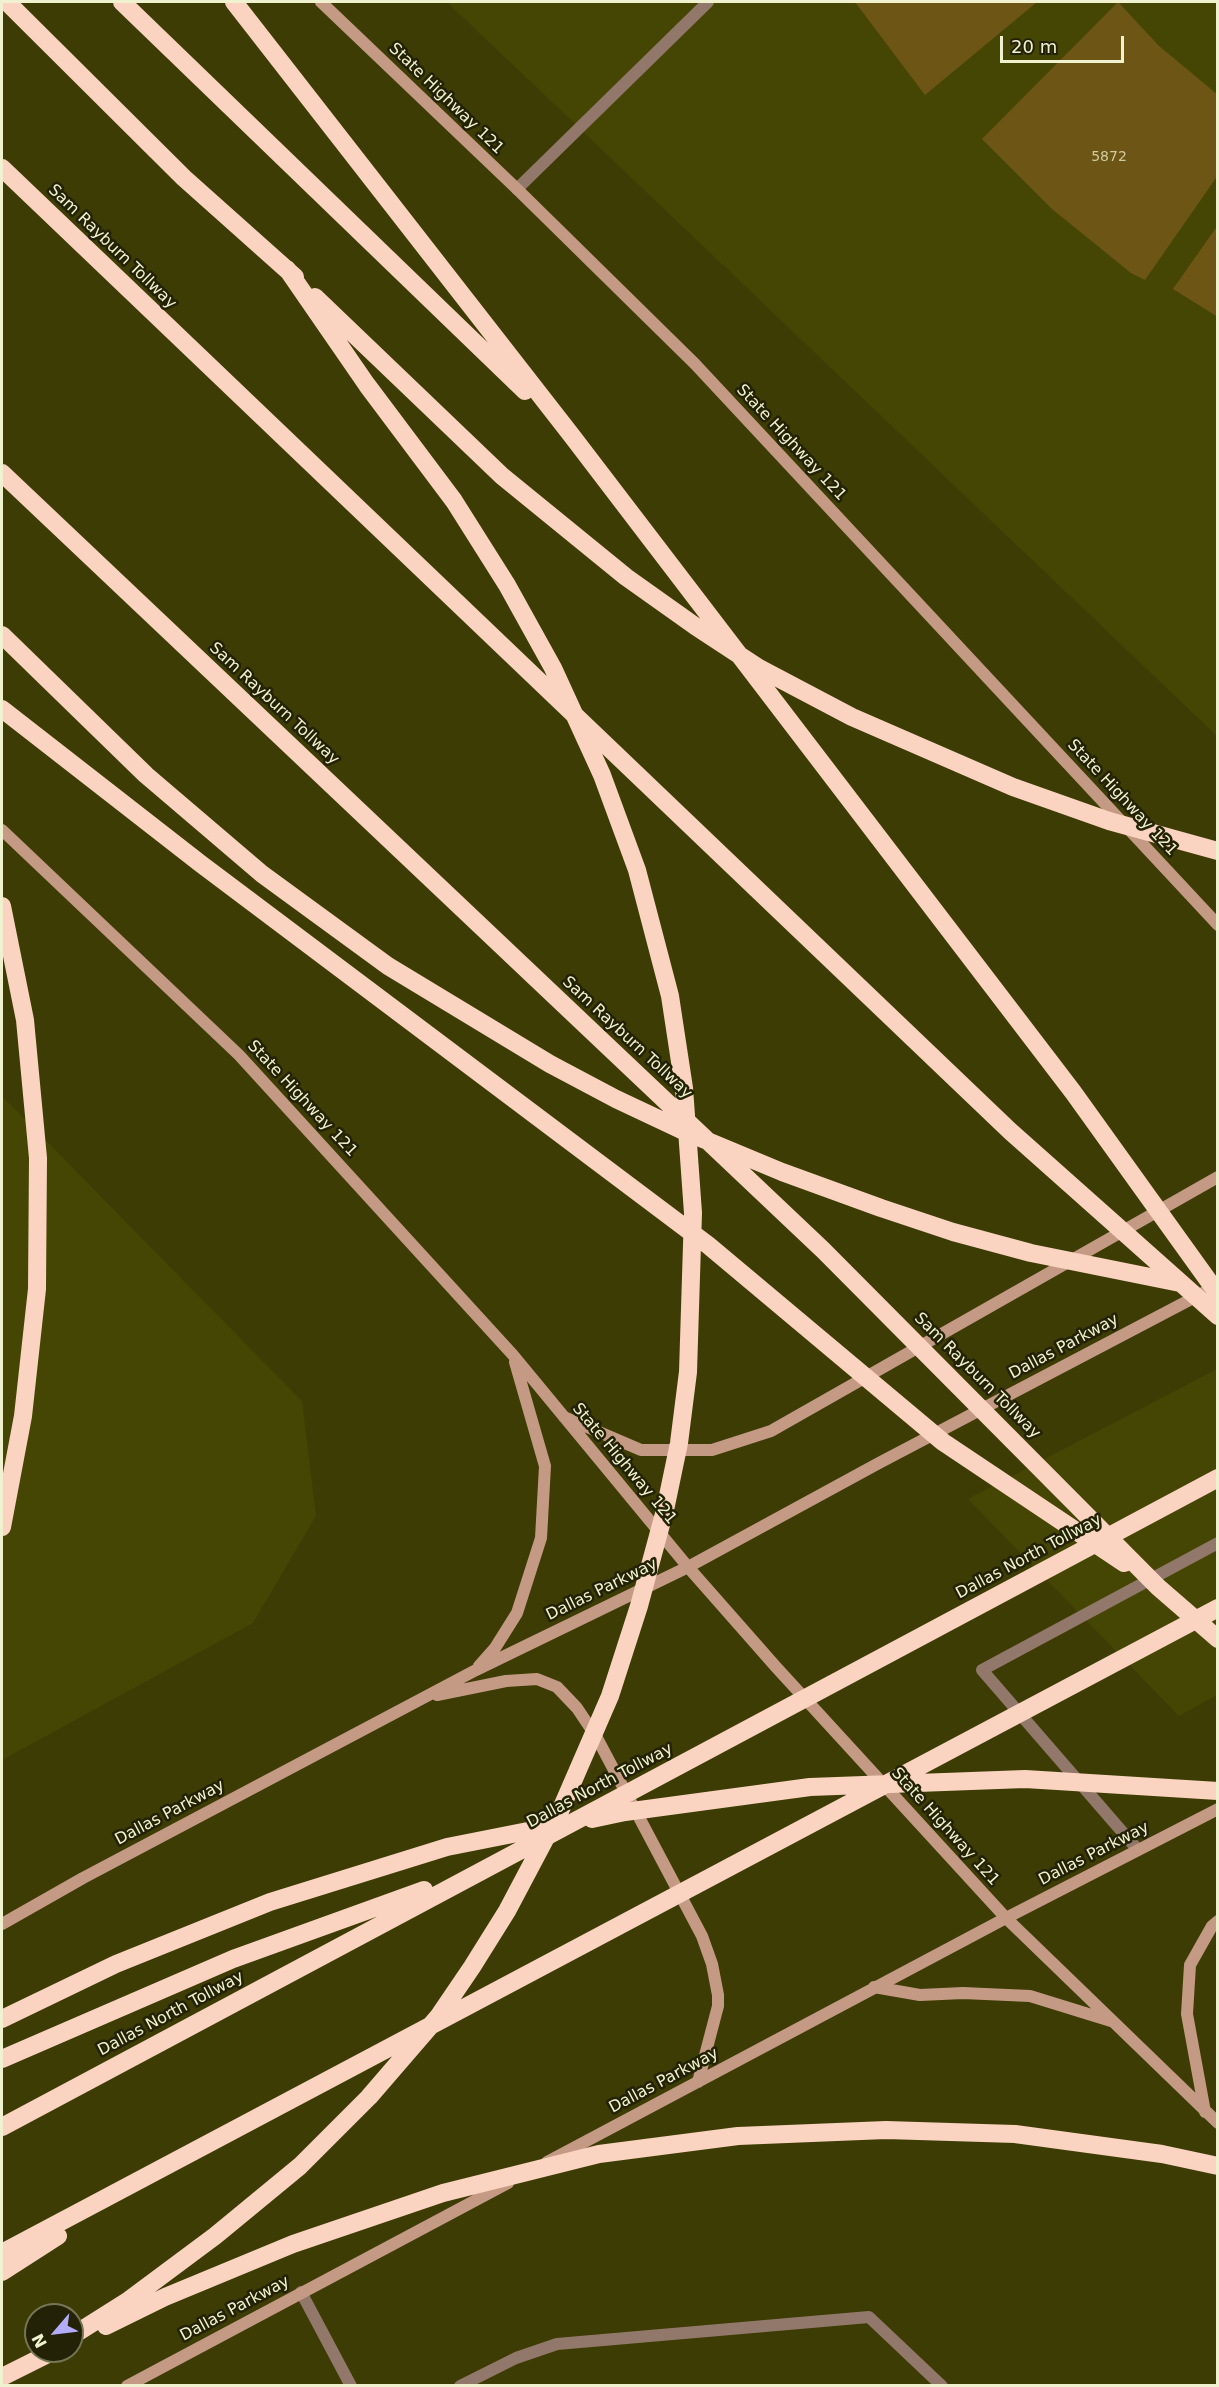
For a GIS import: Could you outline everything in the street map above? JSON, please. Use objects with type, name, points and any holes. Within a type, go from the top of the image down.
[{"type":"highway","points":[[7,2],[184,178],[287,269],[502,476],[626,577],[695,626],[759,668],[852,717],[1012,787],[1109,821],[1218,852]]},
{"type":"highway","points":[[122,2],[572,436]]},
{"type":"highway","points":[[234,2],[572,436],[1072,1092],[1218,1294]]},
{"type":"highway","name":"Sam Rayburn Tollway","points":[[2,168],[1010,1131],[1218,1316]]},
{"type":"highway","points":[[84,2328],[129,2300],[215,2236],[300,2166],[369,2097],[438,2017],[472,1967],[507,1911],[561,1809],[610,1696],[639,1606],[665,1510],[679,1443],[688,1372],[693,1213],[684,1088],[670,996],[637,870],[602,775],[554,668],[507,585],[454,501],[367,385],[287,269]]},
{"type":"highway","name":"Sam Rayburn Tollway","points":[[2,473],[823,1250],[1158,1587],[1218,1639]]},
{"type":"highway","points":[[2,635],[146,775],[261,874],[388,966],[550,1064],[686,1132],[782,1172],[953,1232],[1031,1253],[1109,1270],[1218,1286]]},
{"type":"highway","points":[[2,709],[201,864],[708,1245],[944,1442],[1158,1587]]},
{"type":"highway","points":[[2,906],[25,1020],[38,1158],[36,1289],[23,1416],[2,1527]]},
{"type":"highway","name":"Dallas North Tollway","points":[[2,2127],[1218,1478]]},
{"type":"highway","points":[[2,2253],[1218,1608]]},
{"type":"highway","points":[[2,2019],[116,1964],[270,1902],[447,1848],[625,1812],[810,1787],[1013,1779],[1218,1791]]},
{"type":"highway","points":[[2,2059],[233,1959],[491,1866]]},
{"type":"highway","points":[[84,2336],[165,2297],[293,2244],[443,2193],[599,2154],[738,2136],[886,2130],[1016,2134],[1162,2154],[1218,2166]]},
{"type":"highway","points":[[2,2272],[147,2178]]},
{"type":"highway","points":[[2,2377],[29,2363]]},
{"type":"main road","name":"State Highway 121","points":[[321,2],[517,189],[695,364],[1218,925]]},
{"type":"main road","name":"State Highway 121","points":[[2,831],[239,1055],[513,1355],[560,1415],[688,1567],[776,1667],[1006,1918],[1218,2123]]},
{"type":"main road","points":[[560,1415],[641,1450],[712,1450],[771,1431],[1218,1177]]},
{"type":"main road","name":"Dallas Parkway","points":[[2,1924],[83,1878],[476,1670],[688,1567],[889,1458],[1218,1286]]},
{"type":"main road","points":[[476,1670],[495,1648],[517,1613],[541,1538],[545,1466],[513,1355]]},
{"type":"main road","points":[[426,1697],[506,1681],[537,1679],[553,1684],[577,1708],[603,1749],[702,1936],[712,1964],[718,2006],[698,2082]]},
{"type":"main road","name":"Dallas Parkway","points":[[128,2385],[1006,1918],[1218,1809]]},
{"type":"main road","points":[[1205,2112],[1187,2014],[1190,1965],[1212,1926],[1218,1921]]},
{"type":"main road","points":[[874,1988],[920,1995],[963,1992],[1030,1996],[1113,2022]]},
{"type":"lane","points":[[517,189],[708,2]]},
{"type":"lane","points":[[1138,1850],[982,1670],[1218,1543]]},
{"type":"lane","points":[[301,2292],[351,2385]]},
{"type":"lane","points":[[460,2385],[516,2358],[557,2344],[869,2317],[942,2385]]},
{"type":"shaded area","points":[[447,2],[1217,2],[1217,736]]},
{"type":"shaded area","points":[[2,1096],[302,1401],[316,1516],[253,1623],[2,1760]]},
{"type":"shaded area","points":[[1217,1369],[1217,1695],[1179,1716],[968,1499]]},
{"type":"building","points":[[855,2],[1037,2],[925,95]]},
{"type":"building","points":[[1118,2],[1159,46],[1218,95],[1218,175],[1145,280],[1131,273],[1052,209],[982,139]]},
{"type":"building","points":[[1218,225],[1218,317],[1173,289]]}]
